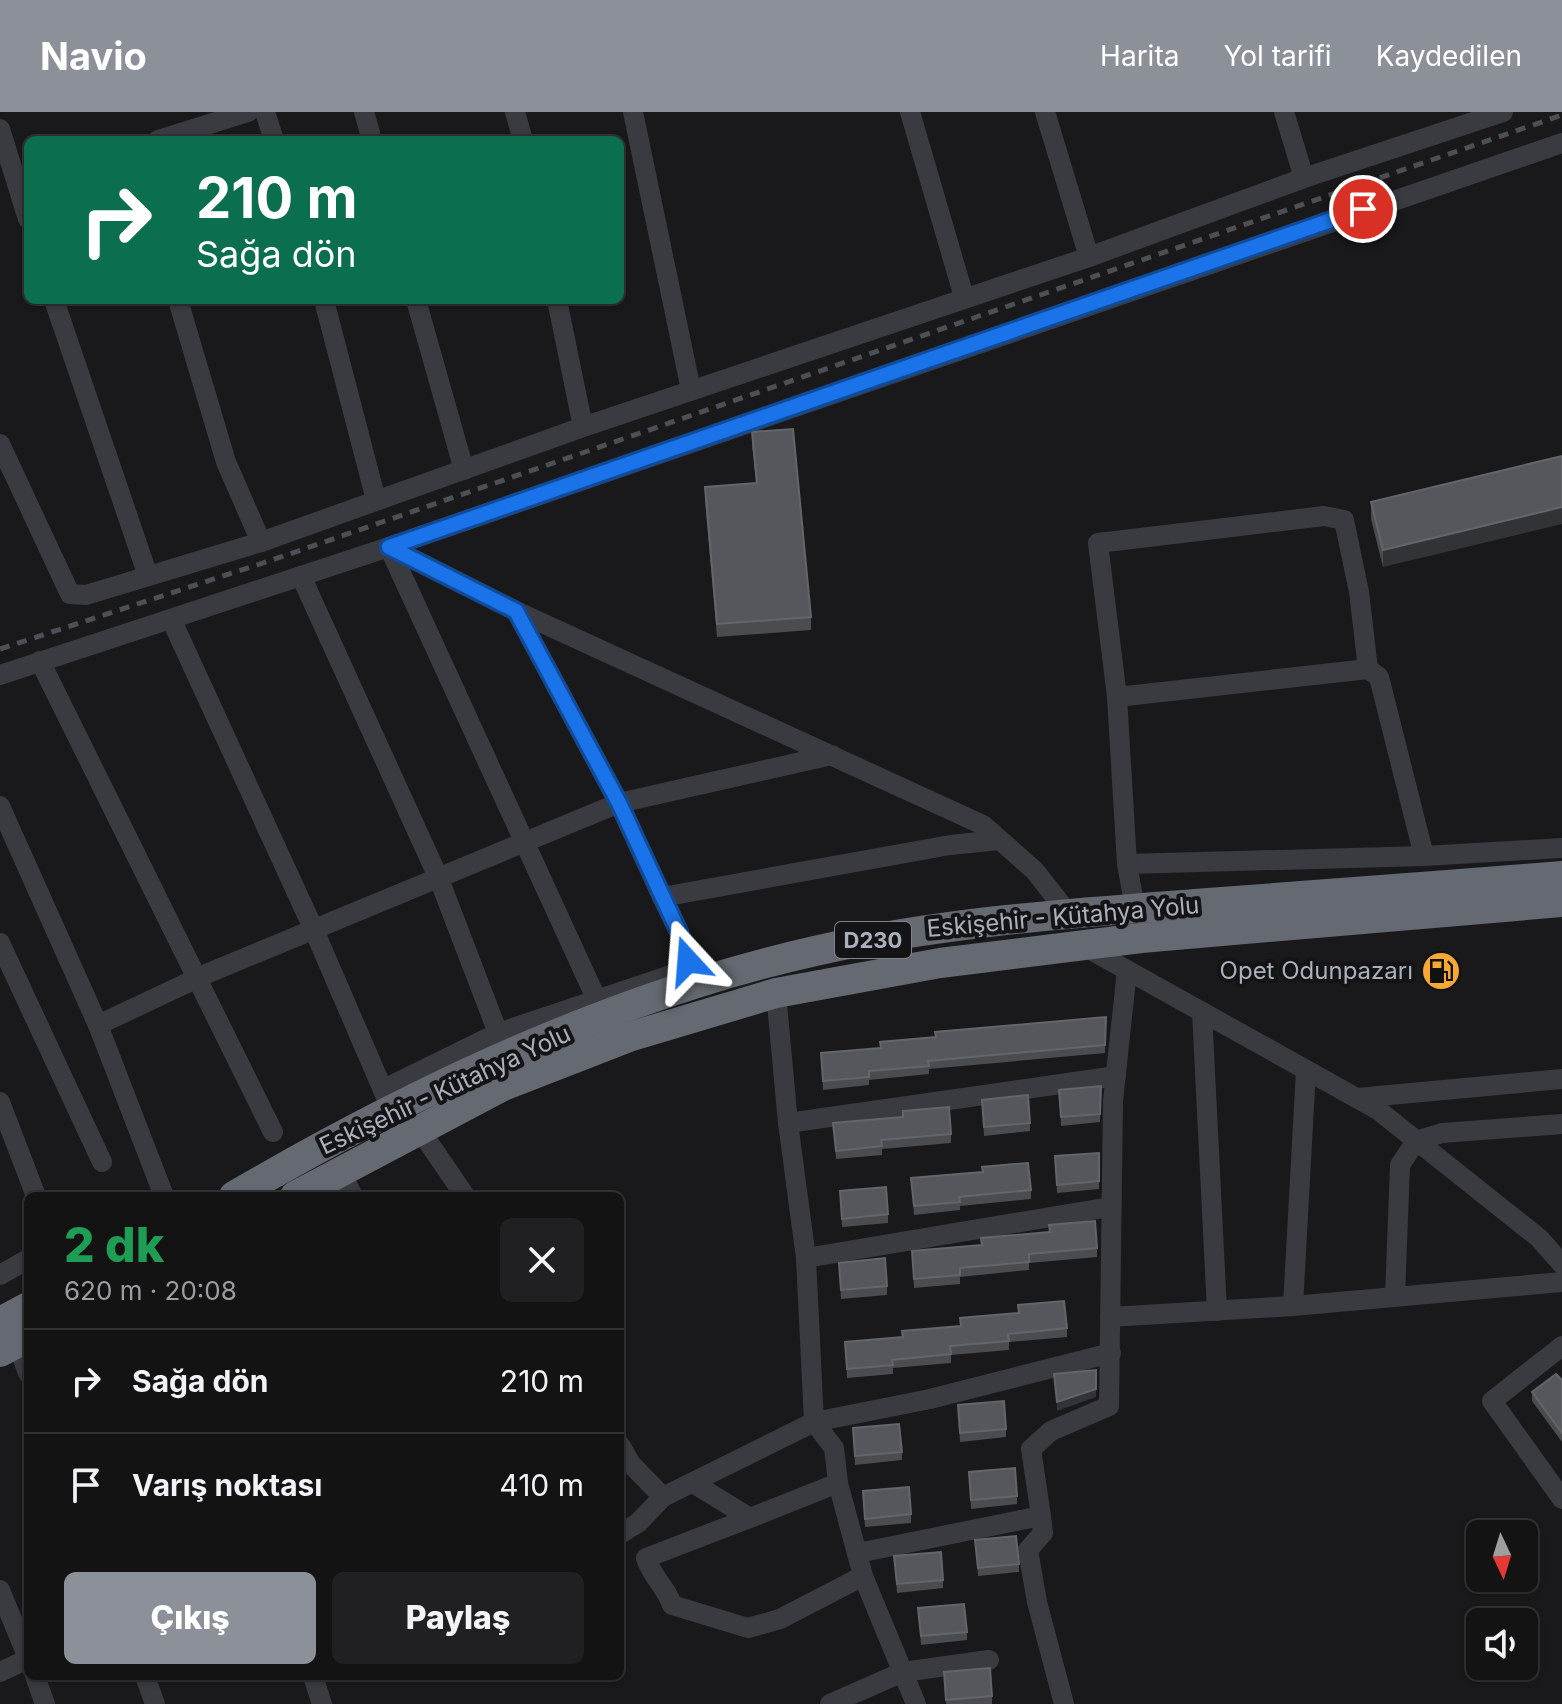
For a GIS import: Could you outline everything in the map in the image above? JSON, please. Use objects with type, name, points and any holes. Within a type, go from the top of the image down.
[{"type":"highway","name":"Eskişehir - Kütahya Yolu","points":[[241,1192],[388,1104],[590,1021],[723,975],[815,951],[942,926],[1067,912],[1562,876]]},
{"type":"highway","name":"Eskişehir - Kütahya Yolu","points":[[311,1192],[346,1183],[420,1130],[503,1086],[629,1037],[776,993],[940,963],[1082,945],[1562,902]]},
{"type":"highway","points":[[11,1338],[24,1314]]},
{"type":"street","points":[[171,136],[248,112]]},
{"type":"street","points":[[265,112],[273,136]]},
{"type":"street","points":[[364,112],[371,136]]},
{"type":"street","points":[[515,112],[522,136]]},
{"type":"street","points":[[633,112],[691,390]]},
{"type":"street","points":[[910,112],[964,297]]},
{"type":"street","points":[[1045,112],[1089,257]]},
{"type":"street","points":[[1284,112],[1304,178]]},
{"type":"street","points":[[0,444],[70,594],[86,595],[261,542],[583,427],[1089,257],[1304,178],[1503,112]]},
{"type":"street","points":[[0,129],[24,208]]},
{"type":"street","points":[[0,675],[172,621],[1562,143]]},
{"type":"street","points":[[55,304],[148,576]]},
{"type":"street","points":[[179,304],[226,462],[261,542]]},
{"type":"street","points":[[325,304],[376,500]]},
{"type":"street","points":[[417,304],[464,470]]},
{"type":"street","points":[[558,304],[583,427]]},
{"type":"street","points":[[1135,908],[1127,864],[1117,697],[1098,543],[1324,516],[1344,520],[1359,592],[1368,669]]},
{"type":"street","points":[[389,547],[516,611],[983,825],[1035,871],[1067,912]]},
{"type":"street","points":[[389,547],[596,998]]},
{"type":"street","points":[[301,576],[439,879],[498,1033]]},
{"type":"street","points":[[388,1104],[390,1086],[498,1033],[680,972],[688,961],[679,932],[619,803],[516,611]]},
{"type":"street","points":[[172,621],[314,930],[388,1104]]},
{"type":"street","points":[[40,661],[273,1132]]},
{"type":"street","points":[[1117,697],[1368,669],[1379,677],[1424,856]]},
{"type":"street","points":[[98,1025],[198,978],[619,803],[832,755]]},
{"type":"street","points":[[0,806],[5,830],[98,1025],[162,1192]]},
{"type":"street","points":[[662,897],[950,845],[1000,840]]},
{"type":"street","points":[[1127,864],[1424,856],[1562,848]]},
{"type":"street","points":[[0,943],[102,1162]]},
{"type":"street","points":[[1082,945],[1378,1110],[1539,1238],[1562,1264]]},
{"type":"street","points":[[1064,1704],[1031,1577],[1028,1550],[1043,1533],[1031,1449],[1051,1431],[1109,1406],[1110,1207],[1116,1076],[1127,970]]},
{"type":"street","points":[[776,993],[788,1123],[806,1258],[814,1422],[834,1448],[838,1483],[863,1576],[916,1704]]},
{"type":"street","points":[[1202,1012],[1217,1311]]},
{"type":"street","points":[[1293,1306],[1306,1070]]},
{"type":"street","points":[[788,1123],[1116,1076]]},
{"type":"street","points":[[1357,1098],[1562,1079]]},
{"type":"street","points":[[0,1102],[34,1192]]},
{"type":"street","points":[[1395,1297],[1400,1165],[1416,1141],[1442,1133],[1562,1124]]},
{"type":"street","points":[[420,1130],[462,1192]]},
{"type":"street","points":[[806,1258],[1110,1207]]},
{"type":"street","points":[[0,1251],[4,1273],[24,1261]]},
{"type":"street","points":[[1110,1317],[1293,1306],[1562,1282]]},
{"type":"street","points":[[11,1338],[24,1365]]},
{"type":"street","points":[[1562,1346],[1492,1401],[1562,1499]]},
{"type":"street","points":[[624,1532],[638,1523],[663,1497],[814,1422],[930,1399],[1111,1353]]},
{"type":"street","points":[[624,1452],[631,1464],[663,1497]]},
{"type":"street","points":[[693,1483],[750,1518]]},
{"type":"street","points":[[838,1483],[646,1558],[653,1578],[669,1595],[672,1605],[748,1628],[780,1619],[863,1576]]},
{"type":"street","points":[[858,1553],[1041,1516]]},
{"type":"street","points":[[0,1590],[24,1648]]},
{"type":"street","points":[[0,1672],[24,1660]]},
{"type":"street","points":[[830,1704],[903,1672],[989,1660]]},
{"type":"street","points":[[36,1680],[45,1704]]},
{"type":"street","points":[[146,1680],[155,1704]]},
{"type":"street","points":[[314,1680],[322,1704]]},
{"type":"building","points":[[793,429],[811,617],[717,624],[705,487],[757,483],[752,432]]},
{"type":"building","points":[[1562,456],[1562,507],[1383,550],[1371,502]]},
{"type":"building","points":[[1106,1017],[1105,1045],[928,1061],[929,1066],[869,1071],[869,1077],[823,1081],[821,1053],[881,1048],[880,1042],[936,1037],[935,1032]]},
{"type":"building","points":[[1101,1086],[1100,1114],[1061,1117],[1059,1090]]},
{"type":"building","points":[[1028,1095],[1030,1123],[984,1127],[982,1100]]},
{"type":"building","points":[[949,1107],[951,1134],[881,1140],[882,1146],[836,1151],[833,1123],[903,1117],[903,1111]]},
{"type":"building","points":[[1099,1153],[1099,1181],[1057,1185],[1055,1156]]},
{"type":"building","points":[[1028,1163],[1031,1190],[959,1197],[960,1202],[914,1206],[911,1178],[983,1172],[982,1167]]},
{"type":"building","points":[[886,1187],[888,1214],[842,1219],[840,1191]]},
{"type":"building","points":[[1095,1221],[1097,1248],[1029,1254],[1029,1262],[960,1268],[960,1275],[914,1279],[912,1251],[982,1245],[981,1238],[1050,1232],[1049,1225]]},
{"type":"building","points":[[885,1258],[887,1286],[841,1290],[839,1263]]},
{"type":"building","points":[[1064,1301],[1067,1328],[1008,1334],[1009,1341],[950,1346],[951,1354],[892,1360],[893,1365],[847,1369],[845,1342],[903,1337],[902,1331],[961,1326],[960,1318],[1019,1313],[1018,1305]]},
{"type":"building","points":[[1096,1370],[1096,1389],[1057,1402],[1054,1374]]},
{"type":"building","points":[[1556,1374],[1562,1380],[1562,1433],[1532,1392]]},
{"type":"building","points":[[1004,1401],[1006,1429],[960,1433],[958,1405]]},
{"type":"building","points":[[899,1424],[902,1452],[855,1456],[853,1428]]},
{"type":"building","points":[[1015,1468],[1017,1496],[971,1500],[969,1472]]},
{"type":"building","points":[[909,1487],[911,1514],[865,1519],[863,1491]]},
{"type":"building","points":[[1016,1536],[1019,1564],[978,1568],[975,1540]]},
{"type":"building","points":[[941,1552],[943,1580],[897,1584],[894,1556]]},
{"type":"building","points":[[964,1604],[967,1632],[921,1636],[918,1608]]},
{"type":"building","points":[[990,1668],[992,1696],[946,1700],[944,1672]]},
{"type":"railway","points":[[0,649],[272,560],[1562,115]]},
{"type":"place","name":"Opet Odunpazarı","points":[[1441,971]]},
{"type":"route","points":[[688,961],[679,932],[619,803],[516,611],[389,547],[912,364],[1124,295],[1363,209]]}]
